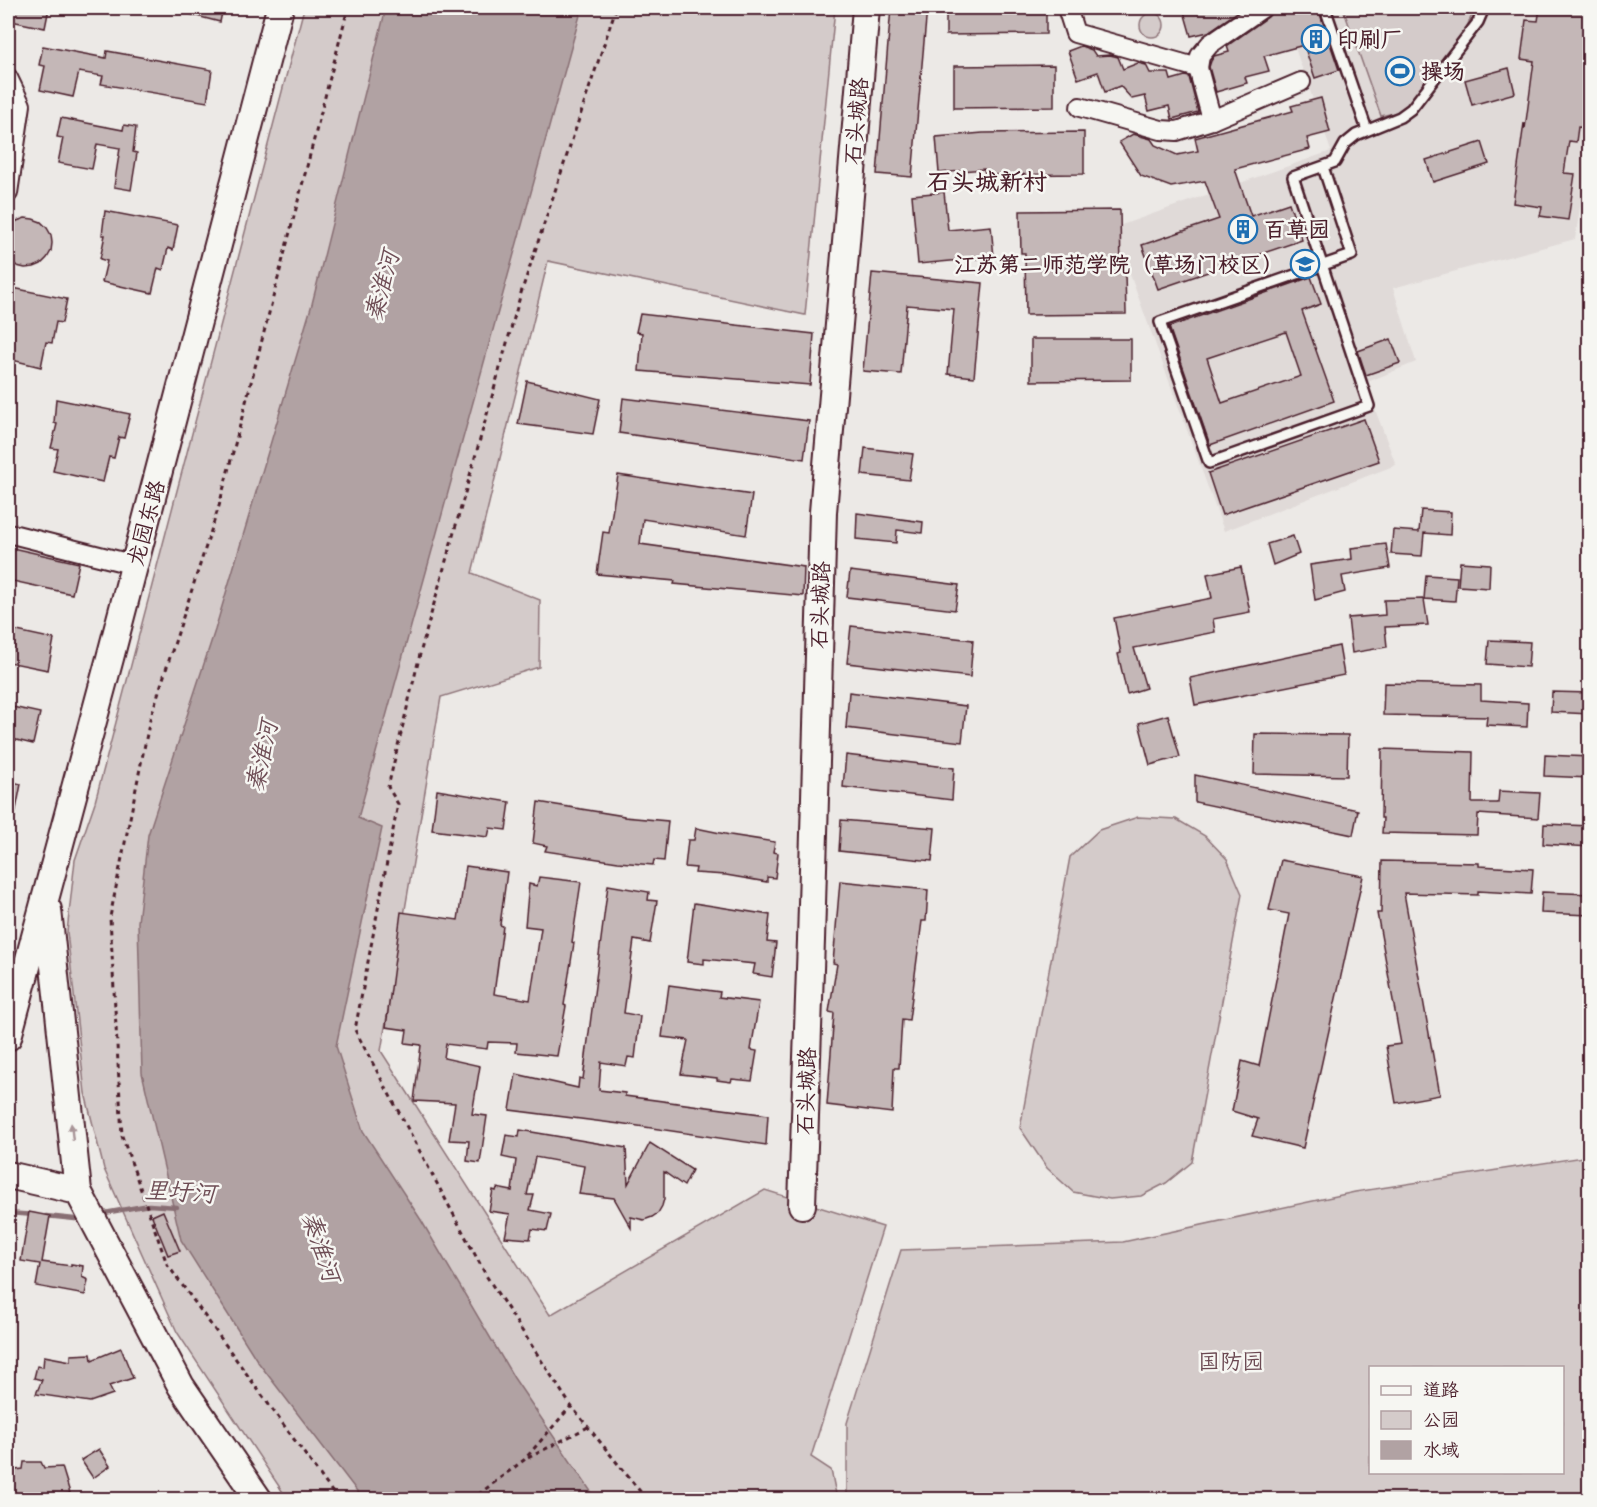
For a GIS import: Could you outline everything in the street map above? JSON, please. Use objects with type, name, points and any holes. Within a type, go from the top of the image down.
[{"type":"street","name":"龙园东路","points":[[8,1036],[135,565],[280,8]]},
{"type":"street","name":"石头城路","points":[[802,1205],[812,940],[823,512],[866,8]]},
{"type":"street","points":[[1067,8],[1076,33],[1198,68]]},
{"type":"street","points":[[1212,120],[1198,68],[1200,56],[1210,44],[1262,8]]},
{"type":"street","points":[[8,78],[21,105],[8,193]]},
{"type":"street","points":[[1080,107],[1161,130],[1177,131],[1212,120],[1301,82]]},
{"type":"street","points":[[8,532],[135,565]]},
{"type":"street","points":[[46,895],[78,1191],[181,1386],[259,1500]]},
{"type":"street","points":[[8,1175],[78,1191]]},
{"type":"lane","points":[[1325,8],[1367,130]]},
{"type":"lane","points":[[1323,167],[1352,255],[1322,265],[1160,322],[1209,463],[1369,406],[1322,265],[1293,177],[1335,162],[1345,144],[1356,135],[1400,117],[1411,109],[1478,22],[1484,8]]},
{"type":"path","points":[[338,1500],[167,1264],[122,1136],[110,917],[150,719],[219,506],[348,8]]},
{"type":"path","points":[[616,8],[521,293],[421,650],[388,787],[398,804],[355,1030],[487,1277],[571,1406],[647,1500]]},
{"type":"path","points":[[1157,14],[1162,8]]},
{"type":"path","points":[[524,1460],[571,1406]]},
{"type":"path","points":[[471,1500],[524,1460],[588,1427]]},
{"type":"shaded area","name":"江苏第二师范学院（草场门校区）","points":[[1281,8],[1589,8],[1589,177],[1585,177],[1575,239],[1393,288],[1416,362],[1365,383],[1396,465],[1224,531],[1113,228],[1331,151]]},
{"type":"green space","points":[[304,8],[835,8],[805,315],[548,261],[472,573],[540,600],[539,667],[441,697],[381,1051],[550,1315],[765,1190],[883,1227],[811,1457],[831,1470],[837,1499],[288,1500],[177,1332],[104,1169],[85,1093],[67,932],[75,860],[95,802]]},
{"type":"green space","name":"操场","points":[[1343,8],[1475,8],[1465,31],[1403,111],[1381,116]]},
{"type":"green space","points":[[1152,13],[1160,17],[1164,25],[1160,33],[1152,37],[1144,33],[1140,25],[1144,17]]},
{"type":"green space","points":[[1138,817],[1176,819],[1205,836],[1227,859],[1242,894],[1192,1162],[1166,1183],[1141,1196],[1110,1199],[1073,1192],[1047,1168],[1020,1128],[1070,857],[1099,830]]},
{"type":"green space","name":"国防园","points":[[1589,1156],[1589,1499],[847,1499],[847,1423],[901,1250],[1123,1242],[1355,1192]]},
{"type":"water","name":"秦淮河","points":[[386,8],[582,8],[358,818],[382,828],[336,1046],[363,1131],[421,1220],[514,1378],[596,1499],[363,1499],[258,1362],[181,1240],[142,1073],[138,922],[148,835],[215,630],[312,304]]},
{"type":"building","points":[[14,8],[49,8],[45,28],[11,21]]},
{"type":"building","points":[[181,8],[223,8],[220,22],[181,12]]},
{"type":"building","points":[[891,8],[927,8],[912,177],[877,174]]},
{"type":"building","points":[[946,8],[1046,8],[1046,34],[946,35]]},
{"type":"building","points":[[1183,8],[1243,8],[1208,32],[1191,36]]},
{"type":"building","points":[[1285,8],[1318,8],[1339,70],[1315,78],[1304,45],[1264,56],[1269,71],[1245,77],[1247,83],[1216,92],[1209,67],[1214,56],[1229,52],[1227,46],[1273,11]]},
{"type":"building","points":[[1540,8],[1590,8],[1590,128],[1578,127],[1576,142],[1569,141],[1564,173],[1575,174],[1568,220],[1540,216],[1542,207],[1513,203],[1534,61],[1521,59],[1526,20],[1538,21]]},
{"type":"building","points":[[43,46],[106,58],[107,51],[212,70],[207,102],[101,84],[103,76],[79,72],[73,97],[40,90],[45,66],[39,65]]},
{"type":"building","points":[[1081,46],[1092,50],[1096,56],[1118,57],[1123,69],[1138,63],[1146,65],[1150,73],[1169,73],[1171,80],[1189,77],[1198,112],[1172,119],[1169,106],[1149,111],[1145,96],[1132,99],[1120,86],[1105,92],[1098,72],[1078,79],[1068,51]]},
{"type":"building","points":[[1054,65],[1054,107],[954,108],[954,66]]},
{"type":"building","points":[[1509,68],[1515,93],[1472,105],[1465,80]]},
{"type":"building","points":[[1321,98],[1330,132],[1307,138],[1310,149],[1235,169],[1251,216],[1289,203],[1302,240],[1158,289],[1142,245],[1219,219],[1205,181],[1171,187],[1141,176],[1119,142],[1133,134],[1151,139],[1155,145],[1177,155],[1198,151],[1195,138],[1293,111],[1291,106]]},
{"type":"building","points":[[61,118],[123,130],[124,125],[136,127],[133,152],[137,153],[131,190],[114,187],[120,148],[97,144],[92,169],[58,163],[63,138],[57,137]]},
{"type":"building","points":[[1084,132],[1084,174],[985,175],[984,169],[939,173],[936,137],[983,133]]},
{"type":"building","points":[[1482,142],[1489,164],[1433,182],[1426,160]]},
{"type":"building","points":[[944,192],[948,230],[991,226],[994,257],[918,264],[912,195]]},
{"type":"building","points":[[1120,210],[1121,272],[1125,272],[1126,314],[1026,315],[1025,253],[1021,253],[1020,211]]},
{"type":"building","points":[[105,211],[178,225],[173,250],[168,248],[163,270],[158,268],[152,293],[102,282],[107,261],[100,259],[105,235],[102,235]]},
{"type":"building","points":[[25,218],[41,222],[51,235],[52,243],[51,251],[41,264],[25,268],[17,266],[8,258],[8,229],[17,221]]},
{"type":"building","points":[[872,273],[983,283],[974,377],[948,374],[954,309],[907,305],[901,374],[863,371]]},
{"type":"building","points":[[1311,277],[1321,304],[1302,311],[1334,401],[1210,445],[1169,327]],"holes":[[[1286,332],[1301,376],[1222,403],[1207,358]]]},
{"type":"building","points":[[8,287],[67,299],[62,323],[56,322],[52,343],[46,342],[41,367],[8,359]]},
{"type":"building","points":[[640,314],[814,334],[810,385],[639,371],[642,333],[636,332]]},
{"type":"building","points":[[1031,339],[1131,339],[1131,380],[1031,381]]},
{"type":"building","points":[[1391,339],[1400,363],[1366,375],[1358,351]]},
{"type":"building","points":[[527,381],[600,399],[593,434],[518,424]]},
{"type":"building","points":[[623,398],[809,421],[804,459],[619,433]]},
{"type":"building","points":[[56,399],[130,414],[124,438],[119,437],[114,458],[109,457],[103,482],[53,471],[58,449],[51,448],[57,424],[54,423]]},
{"type":"building","points":[[1364,419],[1379,461],[1222,515],[1208,473]]},
{"type":"building","points":[[865,448],[913,454],[909,480],[862,475]]},
{"type":"building","points":[[618,475],[752,495],[746,535],[643,519],[640,544],[804,567],[803,596],[597,574],[603,532],[609,533]]},
{"type":"building","points":[[1421,510],[1451,512],[1450,535],[1424,533],[1422,556],[1391,554],[1393,530],[1419,532]]},
{"type":"building","points":[[857,513],[923,522],[922,533],[897,530],[896,543],[856,539]]},
{"type":"building","points":[[1293,536],[1299,554],[1273,565],[1267,544]]},
{"type":"building","points":[[1386,544],[1390,568],[1342,576],[1345,592],[1315,600],[1310,565],[1352,559],[1351,548]]},
{"type":"building","points":[[8,547],[79,563],[72,594],[8,580]]},
{"type":"building","points":[[1460,562],[1490,564],[1489,588],[1458,586]]},
{"type":"building","points":[[1241,567],[1250,612],[1213,619],[1215,632],[1134,648],[1146,688],[1127,694],[1118,654],[1121,653],[1114,618],[1212,598],[1207,574]]},
{"type":"building","points":[[850,571],[959,585],[955,610],[847,597]]},
{"type":"building","points":[[1426,575],[1457,577],[1455,601],[1424,599]]},
{"type":"building","points":[[1424,599],[1428,625],[1385,627],[1387,647],[1352,653],[1348,618],[1385,615],[1384,600]]},
{"type":"building","points":[[851,626],[973,640],[970,677],[847,663]]},
{"type":"building","points":[[8,629],[54,639],[48,670],[8,662]]},
{"type":"building","points":[[1489,640],[1530,642],[1528,667],[1487,664]]},
{"type":"building","points":[[1339,646],[1344,675],[1195,705],[1190,678]]},
{"type":"building","points":[[1384,683],[1481,685],[1481,700],[1528,703],[1527,727],[1486,725],[1487,717],[1383,715]]},
{"type":"building","points":[[849,692],[966,706],[962,742],[846,728]]},
{"type":"building","points":[[1552,692],[1590,693],[1590,714],[1551,712]]},
{"type":"building","points":[[8,706],[40,713],[33,744],[8,738]]},
{"type":"building","points":[[1168,715],[1180,757],[1150,765],[1139,723]]},
{"type":"building","points":[[1255,734],[1348,735],[1347,776],[1254,774]]},
{"type":"building","points":[[1382,749],[1473,752],[1472,803],[1498,803],[1499,791],[1540,793],[1538,818],[1478,814],[1477,835],[1382,833]]},
{"type":"building","points":[[846,755],[954,768],[952,800],[843,787]]},
{"type":"building","points":[[1545,755],[1590,757],[1590,778],[1544,776]]},
{"type":"building","points":[[1195,775],[1358,810],[1353,835],[1195,802]]},
{"type":"building","points":[[8,781],[21,784],[13,825],[8,824]]},
{"type":"building","points":[[437,790],[510,802],[506,830],[490,828],[488,837],[432,830]]},
{"type":"building","points":[[538,802],[624,817],[668,821],[664,861],[654,860],[653,865],[545,851],[547,846],[533,843]]},
{"type":"building","points":[[841,820],[935,828],[932,861],[839,851]]},
{"type":"building","points":[[1544,824],[1590,826],[1590,847],[1543,844]]},
{"type":"building","points":[[696,828],[775,842],[773,852],[778,853],[775,878],[767,877],[767,882],[726,875],[695,873],[696,868],[685,867],[688,840],[694,840]]},
{"type":"building","points":[[1281,860],[1363,876],[1303,1148],[1252,1136],[1258,1119],[1232,1111],[1242,1061],[1259,1066],[1289,914],[1269,910]]},
{"type":"building","points":[[1382,861],[1479,863],[1479,866],[1533,869],[1531,894],[1478,891],[1478,895],[1404,893],[1440,1095],[1396,1103],[1386,1046],[1401,1044],[1377,913],[1381,913]]},
{"type":"building","points":[[466,866],[507,872],[494,994],[530,1000],[541,928],[525,926],[529,884],[537,886],[539,877],[581,882],[564,1005],[566,1006],[557,1056],[516,1052],[517,1043],[488,1042],[487,1049],[446,1044],[444,1058],[480,1066],[472,1114],[487,1116],[480,1163],[467,1161],[469,1141],[449,1140],[455,1103],[414,1101],[421,1045],[405,1043],[407,1030],[386,1027],[401,912],[458,920]]},
{"type":"building","points":[[840,881],[928,890],[926,921],[922,921],[909,1020],[902,1019],[899,1068],[894,1068],[892,1113],[827,1105],[834,1013],[829,1012],[837,964],[833,963]]},
{"type":"building","points":[[608,885],[649,892],[648,900],[657,901],[650,943],[634,940],[624,1013],[640,1016],[635,1058],[628,1057],[626,1066],[601,1062],[599,1090],[625,1093],[625,1096],[768,1115],[766,1145],[510,1110],[516,1074],[578,1088],[579,1078],[583,1079]]},
{"type":"building","points":[[1542,892],[1590,894],[1590,915],[1541,913]]},
{"type":"building","points":[[694,903],[770,915],[767,942],[776,943],[772,977],[753,974],[755,964],[704,959],[704,964],[687,962]]},
{"type":"building","points":[[669,985],[720,992],[719,997],[759,1002],[751,1050],[757,1051],[752,1081],[732,1079],[731,1082],[681,1074],[688,1040],[662,1037]]},
{"type":"building","points":[[520,1130],[626,1148],[628,1184],[650,1143],[692,1170],[684,1186],[664,1172],[664,1199],[658,1213],[644,1220],[631,1217],[631,1228],[614,1198],[579,1194],[584,1166],[535,1157],[527,1195],[534,1195],[530,1210],[551,1214],[547,1231],[532,1229],[530,1239],[505,1237],[510,1214],[489,1211],[493,1190],[496,1191],[497,1188],[512,1191],[516,1160],[502,1157],[506,1135],[519,1137]]},
{"type":"building","points":[[163,1211],[180,1251],[168,1255],[152,1216]]},
{"type":"building","points":[[29,1212],[50,1216],[42,1262],[83,1266],[82,1277],[88,1280],[85,1295],[36,1286],[40,1264],[21,1261]]},
{"type":"building","points":[[121,1348],[133,1378],[109,1386],[113,1394],[90,1402],[36,1394],[42,1380],[34,1378],[37,1366],[43,1367],[44,1356],[71,1361],[71,1355],[91,1354],[92,1360]]},
{"type":"building","points":[[99,1449],[110,1466],[93,1478],[81,1460]]},
{"type":"building","points":[[24,1462],[41,1462],[44,1468],[62,1467],[70,1493],[45,1500],[8,1500],[8,1471],[23,1469]]},
{"type":"waterway","name":"里圩河","points":[[99,1214],[149,1205],[177,1207]]},
{"type":"waterway","name":"里圩河","points":[[8,1213],[35,1215]]},
{"type":"waterway","name":"里圩河","points":[[46,1216],[75,1219],[82,1217]]},
{"type":"place","name":"印刷厂","points":[[1316,39]]},
{"type":"place","name":"操场","points":[[1400,71]]},
{"type":"place","name":"百草园","points":[[1243,229]]},
{"type":"place","name":"江苏第二师范学院（草场门校区）","points":[[1305,264]]},
{"type":"district","name":"石头城新村","points":[[987,182]]}]
